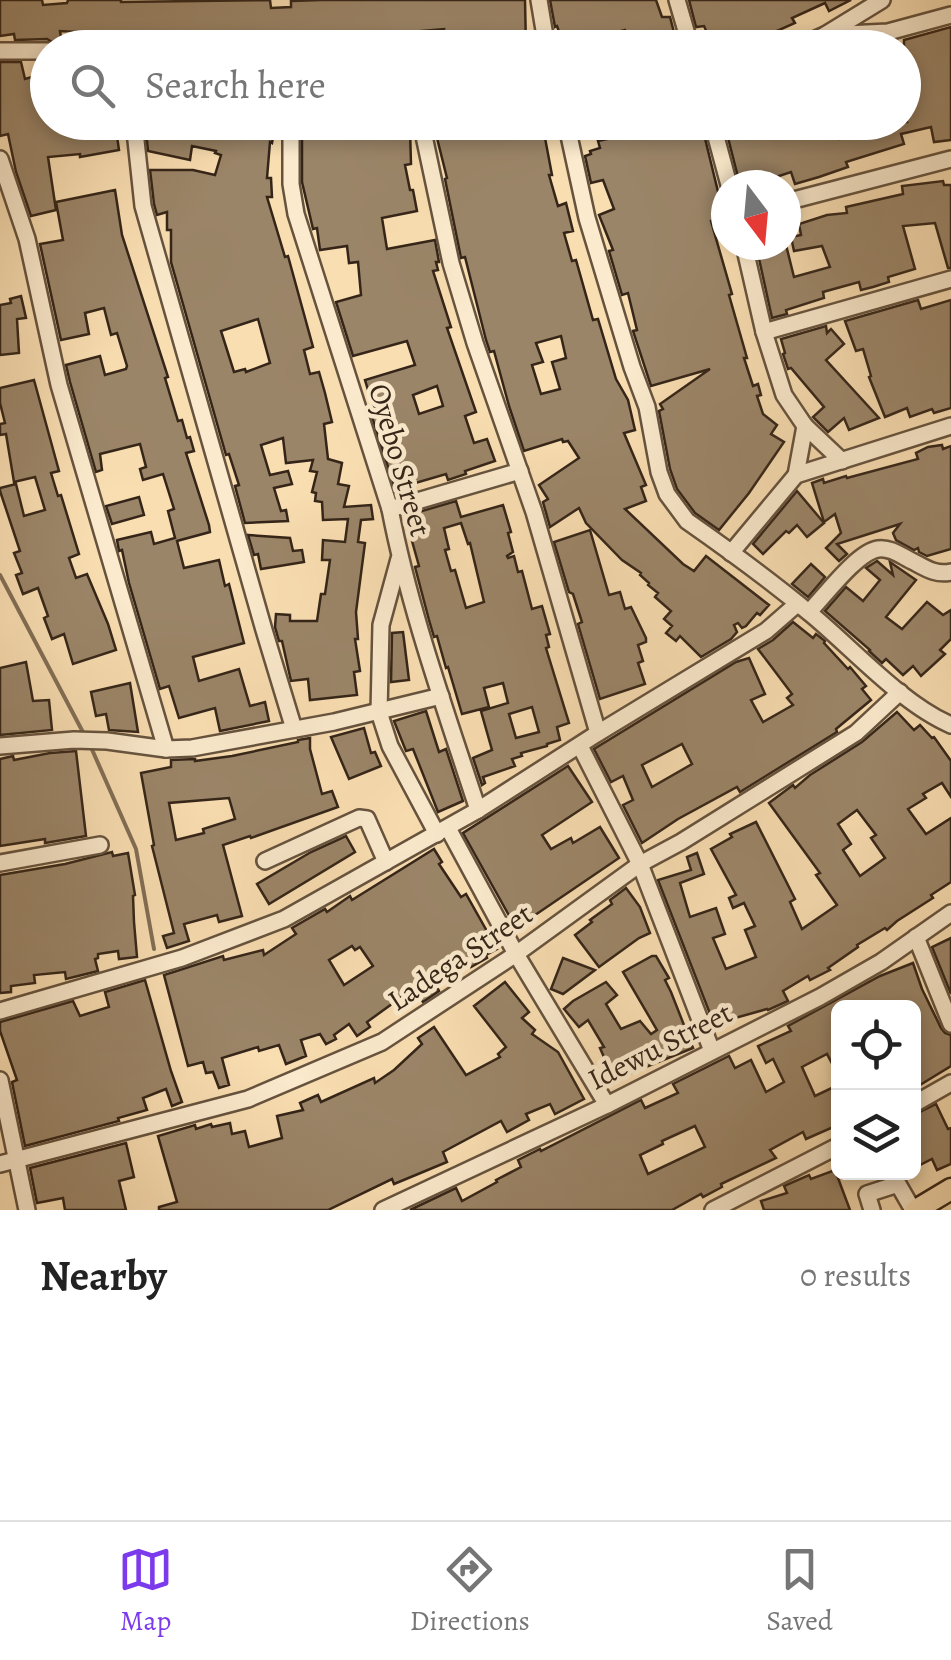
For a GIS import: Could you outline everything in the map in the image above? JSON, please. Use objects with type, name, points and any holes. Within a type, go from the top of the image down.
[{"type":"main road","points":[[914,1210],[951,1189]]},
{"type":"street","points":[[540,0],[544,30]]},
{"type":"street","points":[[677,0],[686,30]]},
{"type":"street","points":[[833,30],[882,0]]},
{"type":"street","points":[[895,30],[951,15]]},
{"type":"street","points":[[0,50],[30,50]]},
{"type":"street","points":[[136,140],[143,206],[294,728]]},
{"type":"street","name":"Oyebo Street","points":[[291,140],[296,214],[390,509],[399,557],[478,810]]},
{"type":"street","points":[[425,140],[451,263],[520,471],[598,733]]},
{"type":"street","points":[[570,140],[586,218],[647,407],[667,494],[688,522],[803,608],[900,692],[951,726]]},
{"type":"street","points":[[717,140],[725,170]]},
{"type":"street","points":[[0,159],[26,238],[59,385],[166,749]]},
{"type":"street","points":[[801,198],[951,159]]},
{"type":"street","points":[[747,260],[784,395],[805,426],[842,461]]},
{"type":"street","points":[[764,332],[951,279]]},
{"type":"street","points":[[731,552],[796,475],[805,426]]},
{"type":"street","points":[[796,475],[951,426]]},
{"type":"street","points":[[390,509],[520,471]]},
{"type":"street","points":[[0,1011],[182,958],[284,919],[443,831],[766,632],[803,608],[876,548],[889,549],[931,572],[951,572]]},
{"type":"street","points":[[399,557],[381,625],[379,712],[390,746],[607,1104]]},
{"type":"street","name":"Ladega Street","points":[[0,1164],[248,1099],[382,1042],[516,954],[640,864],[856,733],[900,692]]},
{"type":"street","points":[[0,746],[74,740],[192,748],[441,696]]},
{"type":"street","points":[[580,746],[630,839],[712,1050]]},
{"type":"street","points":[[265,861],[359,818],[367,819],[386,862]]},
{"type":"street","points":[[0,864],[100,845]]},
{"type":"street","name":"Idewu Street","points":[[383,1210],[820,997],[881,962],[951,913]]},
{"type":"street","points":[[916,937],[951,1024]]},
{"type":"street","points":[[0,1080],[26,1210]]},
{"type":"street","points":[[921,1100],[951,1083]]},
{"type":"street","points":[[714,1210],[831,1150]]},
{"type":"street","points":[[872,1210],[867,1194],[898,1184],[914,1210]]},
{"type":"building","points":[[0,0],[42,0],[43,5],[68,0],[270,0],[271,8],[291,7],[291,1],[322,0],[525,0],[526,30],[30,30],[30,40],[15,40],[14,34],[0,36]]},
{"type":"building","points":[[550,0],[656,0],[662,17],[670,17],[673,30],[558,30]]},
{"type":"building","points":[[689,0],[851,0],[829,11],[825,3],[792,18],[795,23],[779,30],[696,27]]},
{"type":"building","points":[[951,27],[951,140],[934,142],[931,127],[921,129],[921,35]]},
{"type":"building","points":[[0,62],[21,62],[25,79],[30,78],[30,140],[118,140],[119,150],[80,157],[48,157],[56,210],[31,216],[8,134],[0,136]]},
{"type":"building","points":[[147,140],[272,140],[267,178],[271,178],[272,197],[267,197],[313,347],[304,350],[310,374],[319,372],[332,422],[324,424],[328,459],[342,463],[338,484],[349,486],[344,507],[371,505],[373,519],[361,520],[358,542],[365,543],[356,612],[360,671],[354,672],[357,695],[310,700],[308,679],[291,681],[275,627],[276,614],[290,615],[290,621],[317,621],[330,560],[322,560],[323,540],[345,542],[348,519],[323,520],[322,502],[315,501],[316,493],[312,492],[317,472],[310,471],[313,460],[286,463],[283,438],[261,445],[270,475],[288,471],[292,484],[274,488],[288,521],[245,523],[235,486],[239,485],[229,454],[226,455],[171,262],[167,212],[157,215],[154,204],[150,170],[193,170],[215,175],[221,155],[192,146],[190,160],[148,151]],"holes":[[[258,319],[270,363],[234,372],[221,331]]]},
{"type":"building","points":[[302,140],[410,140],[411,164],[405,165],[417,211],[382,218],[387,249],[435,240],[439,262],[438,270],[433,271],[451,327],[447,328],[476,412],[465,416],[474,443],[487,439],[495,461],[448,480],[446,474],[395,489],[371,414],[375,413],[365,380],[415,365],[407,341],[353,356],[336,302],[361,295],[358,262],[349,263],[347,246],[320,250],[302,182]],"holes":[[[437,386],[443,406],[419,414],[413,395]]]},
{"type":"building","points":[[438,140],[545,140],[549,175],[558,206],[566,203],[573,231],[564,233],[572,261],[576,260],[593,320],[598,319],[635,430],[624,433],[646,485],[641,487],[646,501],[625,509],[683,564],[694,571],[706,556],[769,605],[746,626],[734,625],[737,632],[731,639],[701,657],[680,636],[676,641],[666,633],[672,626],[664,619],[671,611],[655,597],[658,593],[641,573],[622,560],[586,523],[579,508],[550,527],[543,502],[548,499],[539,485],[579,458],[568,441],[562,439],[524,451],[494,351],[490,352],[486,340],[465,257],[461,258]],"holes":[[[561,336],[566,358],[552,362],[560,389],[541,394],[532,365],[543,362],[536,343]]]},
{"type":"building","points":[[602,140],[705,140],[713,170],[711,260],[722,260],[753,386],[758,384],[763,414],[777,425],[771,434],[784,442],[719,530],[695,513],[677,489],[659,411],[663,409],[660,404],[710,369],[651,386],[633,331],[637,330],[628,293],[622,295],[609,251],[613,250],[599,215],[614,209],[603,180],[591,183],[585,156],[600,148],[598,141]]},
{"type":"building","points":[[729,140],[903,140],[904,144],[846,162],[848,167],[801,182],[801,170],[736,170]]},
{"type":"building","points":[[943,181],[944,185],[951,185],[951,268],[935,223],[903,226],[915,269],[861,290],[859,282],[823,292],[824,298],[772,318],[759,260],[790,260],[794,277],[830,267],[822,246],[801,250],[801,223],[847,213],[846,207],[903,194],[902,186]]},
{"type":"building","points":[[115,190],[122,235],[168,377],[165,378],[178,421],[182,420],[194,451],[186,453],[209,525],[210,532],[177,541],[184,568],[219,560],[244,643],[193,657],[199,681],[239,669],[250,706],[265,702],[269,721],[220,731],[215,708],[179,718],[169,686],[160,689],[117,540],[151,532],[154,544],[175,538],[168,511],[174,509],[163,474],[143,480],[140,469],[146,467],[140,444],[100,454],[102,470],[96,472],[66,365],[100,356],[105,375],[127,366],[117,333],[111,335],[104,308],[85,313],[89,334],[61,340],[40,244],[63,240],[56,202]]},
{"type":"building","points":[[21,296],[26,318],[17,319],[19,353],[0,355],[0,305]]},
{"type":"building","points":[[918,300],[921,309],[951,300],[951,408],[934,413],[932,409],[910,417],[907,408],[885,417],[863,349],[856,351],[845,321]]},
{"type":"building","points":[[826,326],[827,333],[831,329],[844,344],[826,360],[879,418],[849,430],[844,418],[828,432],[813,417],[824,407],[788,369],[783,354],[781,339]]},
{"type":"building","points":[[34,380],[59,471],[51,473],[79,554],[69,558],[76,578],[87,574],[116,650],[73,664],[64,634],[52,639],[38,588],[23,594],[16,575],[22,573],[14,553],[20,551],[0,491],[16,484],[24,516],[45,510],[35,477],[14,482],[6,434],[0,435],[0,424],[5,423],[0,388]]},
{"type":"building","points":[[942,445],[943,449],[951,446],[951,549],[927,556],[918,548],[914,550],[896,540],[893,533],[900,524],[837,544],[847,554],[839,561],[826,548],[841,533],[835,514],[824,522],[812,483],[918,459],[916,453]]},
{"type":"building","points":[[797,491],[824,523],[807,537],[797,525],[763,554],[753,544]]},
{"type":"building","points":[[139,497],[144,515],[112,524],[106,506]]},
{"type":"building","points":[[456,501],[461,517],[503,505],[513,552],[507,556],[514,556],[518,572],[522,571],[532,609],[542,606],[550,634],[546,635],[546,648],[569,723],[557,727],[560,740],[521,753],[522,756],[512,759],[515,766],[483,777],[482,785],[473,758],[492,750],[481,711],[508,703],[503,683],[484,688],[489,707],[462,714],[429,620],[405,516]],"holes":[[[461,523],[470,543],[484,602],[466,608],[445,550],[449,549],[444,528]],[[532,707],[539,732],[516,738],[509,714]]]},
{"type":"building","points":[[590,530],[609,595],[620,592],[625,609],[631,607],[646,638],[646,642],[638,645],[643,661],[638,663],[645,684],[600,699],[578,624],[582,622],[554,542]]},
{"type":"building","points":[[248,535],[290,538],[293,551],[302,550],[304,562],[261,569]]},
{"type":"building","points":[[877,561],[893,575],[890,562],[916,580],[886,617],[902,629],[927,602],[943,615],[951,610],[951,639],[940,650],[945,654],[921,676],[913,666],[903,675],[886,659],[882,663],[825,611],[846,587],[863,601],[880,580],[866,568]]},
{"type":"building","points":[[811,564],[825,577],[808,597],[792,584]]},
{"type":"building","points":[[793,622],[813,638],[816,634],[866,686],[862,689],[871,700],[837,732],[740,792],[737,787],[642,843],[623,805],[633,800],[623,776],[611,782],[594,749],[736,662],[749,658],[765,694],[751,700],[763,722],[793,705],[787,698],[792,694],[758,649]],"holes":[[[682,744],[692,764],[652,787],[642,765]]]},
{"type":"building","points":[[403,632],[409,680],[391,682],[392,633]]},
{"type":"building","points":[[26,662],[33,701],[49,700],[52,730],[0,735],[0,668]]},
{"type":"building","points":[[130,683],[138,732],[109,730],[106,714],[96,716],[91,692]]},
{"type":"building","points":[[426,711],[439,752],[446,749],[463,801],[438,812],[413,749],[406,751],[394,721]]},
{"type":"building","points":[[897,712],[914,730],[920,725],[934,737],[951,761],[951,797],[942,783],[908,809],[926,834],[951,818],[951,882],[887,930],[857,945],[830,970],[810,980],[808,976],[783,991],[788,1001],[714,1024],[658,880],[691,870],[687,857],[697,853],[704,874],[680,883],[690,917],[716,908],[725,934],[713,938],[726,969],[756,957],[745,930],[755,926],[744,903],[733,908],[729,898],[736,895],[711,849],[732,837],[730,834],[756,822],[795,899],[790,902],[802,929],[837,905],[816,875],[820,873],[769,803],[862,742]],"holes":[[[857,810],[876,835],[871,838],[885,858],[860,876],[843,850],[851,844],[838,824]]]},
{"type":"building","points":[[364,728],[371,753],[375,752],[381,766],[349,779],[331,737]]},
{"type":"building","points":[[310,738],[322,794],[332,791],[338,807],[223,845],[242,916],[219,922],[217,915],[184,924],[189,941],[167,948],[163,936],[174,933],[152,846],[141,773],[171,767],[171,760],[232,756]],"holes":[[[229,798],[235,819],[176,840],[169,803]]]},
{"type":"building","points":[[76,751],[86,836],[0,846],[0,759]]},
{"type":"building","points":[[568,766],[592,802],[542,835],[551,849],[571,838],[573,843],[600,827],[619,858],[516,928],[463,833]]},
{"type":"building","points":[[346,836],[355,852],[269,904],[257,884]]},
{"type":"building","points":[[434,849],[442,862],[439,864],[461,897],[466,894],[497,949],[436,985],[439,991],[423,1002],[414,988],[367,1022],[370,1027],[357,1036],[349,1024],[326,1044],[320,1034],[301,1040],[306,1056],[286,1064],[279,1045],[222,1058],[229,1085],[219,1088],[213,1072],[206,1073],[203,1062],[188,1066],[164,975],[223,956],[224,960],[263,950],[264,955],[296,934],[292,928],[350,896],[352,900]],"holes":[[[352,946],[355,950],[360,947],[373,966],[344,985],[329,960]]]},
{"type":"building","points":[[112,852],[113,856],[128,853],[135,895],[137,957],[119,959],[118,951],[98,954],[98,971],[66,979],[65,972],[34,975],[35,983],[11,986],[11,992],[0,993],[0,875]]},
{"type":"building","points":[[626,888],[640,907],[650,933],[599,967],[575,935]]},
{"type":"building","points":[[951,938],[951,994],[932,947]]},
{"type":"building","points":[[656,956],[669,978],[665,980],[693,1048],[614,1080],[600,1048],[604,1047],[588,1020],[579,1027],[564,1009],[606,982],[617,995],[606,1004],[621,1029],[640,1021],[651,1034],[657,1030],[623,972]]},
{"type":"building","points":[[563,958],[595,970],[563,994],[551,989]]},
{"type":"building","points":[[913,963],[941,1028],[951,1035],[951,1066],[921,1084],[921,1000],[836,1000]]},
{"type":"building","points":[[145,980],[182,1102],[172,1106],[166,1089],[143,1098],[147,1110],[25,1146],[12,1082],[17,1080],[0,1022],[73,1001],[80,1016],[109,1007],[105,992]]},
{"type":"building","points":[[505,982],[529,1012],[522,1018],[535,1030],[532,1034],[558,1052],[584,1099],[555,1114],[550,1104],[526,1114],[529,1120],[507,1132],[501,1121],[443,1152],[447,1162],[394,1184],[392,1179],[328,1210],[159,1210],[177,1202],[158,1136],[195,1125],[196,1129],[230,1123],[232,1134],[245,1131],[249,1147],[282,1138],[277,1116],[303,1110],[300,1103],[318,1095],[321,1102],[374,1078],[375,1083],[422,1044],[418,1038],[434,1027],[466,1075],[500,1057],[498,1054],[506,1047],[474,1006]]},
{"type":"building","points":[[831,1003],[831,1062],[827,1054],[802,1067],[815,1096],[831,1088],[831,1128],[806,1139],[803,1132],[770,1150],[776,1158],[703,1197],[701,1194],[672,1210],[410,1210],[456,1188],[462,1201],[521,1167],[518,1160],[641,1100],[645,1108],[678,1093],[673,1084],[729,1056],[735,1068],[751,1060],[766,1092],[784,1082],[773,1059],[766,1063],[758,1046],[791,1031],[788,1026]],"holes":[[[695,1126],[705,1147],[648,1174],[640,1155]]]},
{"type":"building","points":[[936,1104],[948,1129],[951,1128],[951,1164],[937,1170],[932,1159],[921,1164],[921,1112]]},
{"type":"building","points":[[126,1143],[134,1177],[119,1181],[126,1210],[65,1210],[63,1198],[37,1203],[30,1168]]},
{"type":"building","points":[[831,1172],[831,1180],[839,1180],[850,1210],[764,1210],[761,1201],[787,1193],[784,1186],[809,1175],[811,1179]]},
{"type":"waterway","points":[[0,575],[85,736]]},
{"type":"waterway","points":[[90,745],[136,849],[154,949]]}]
